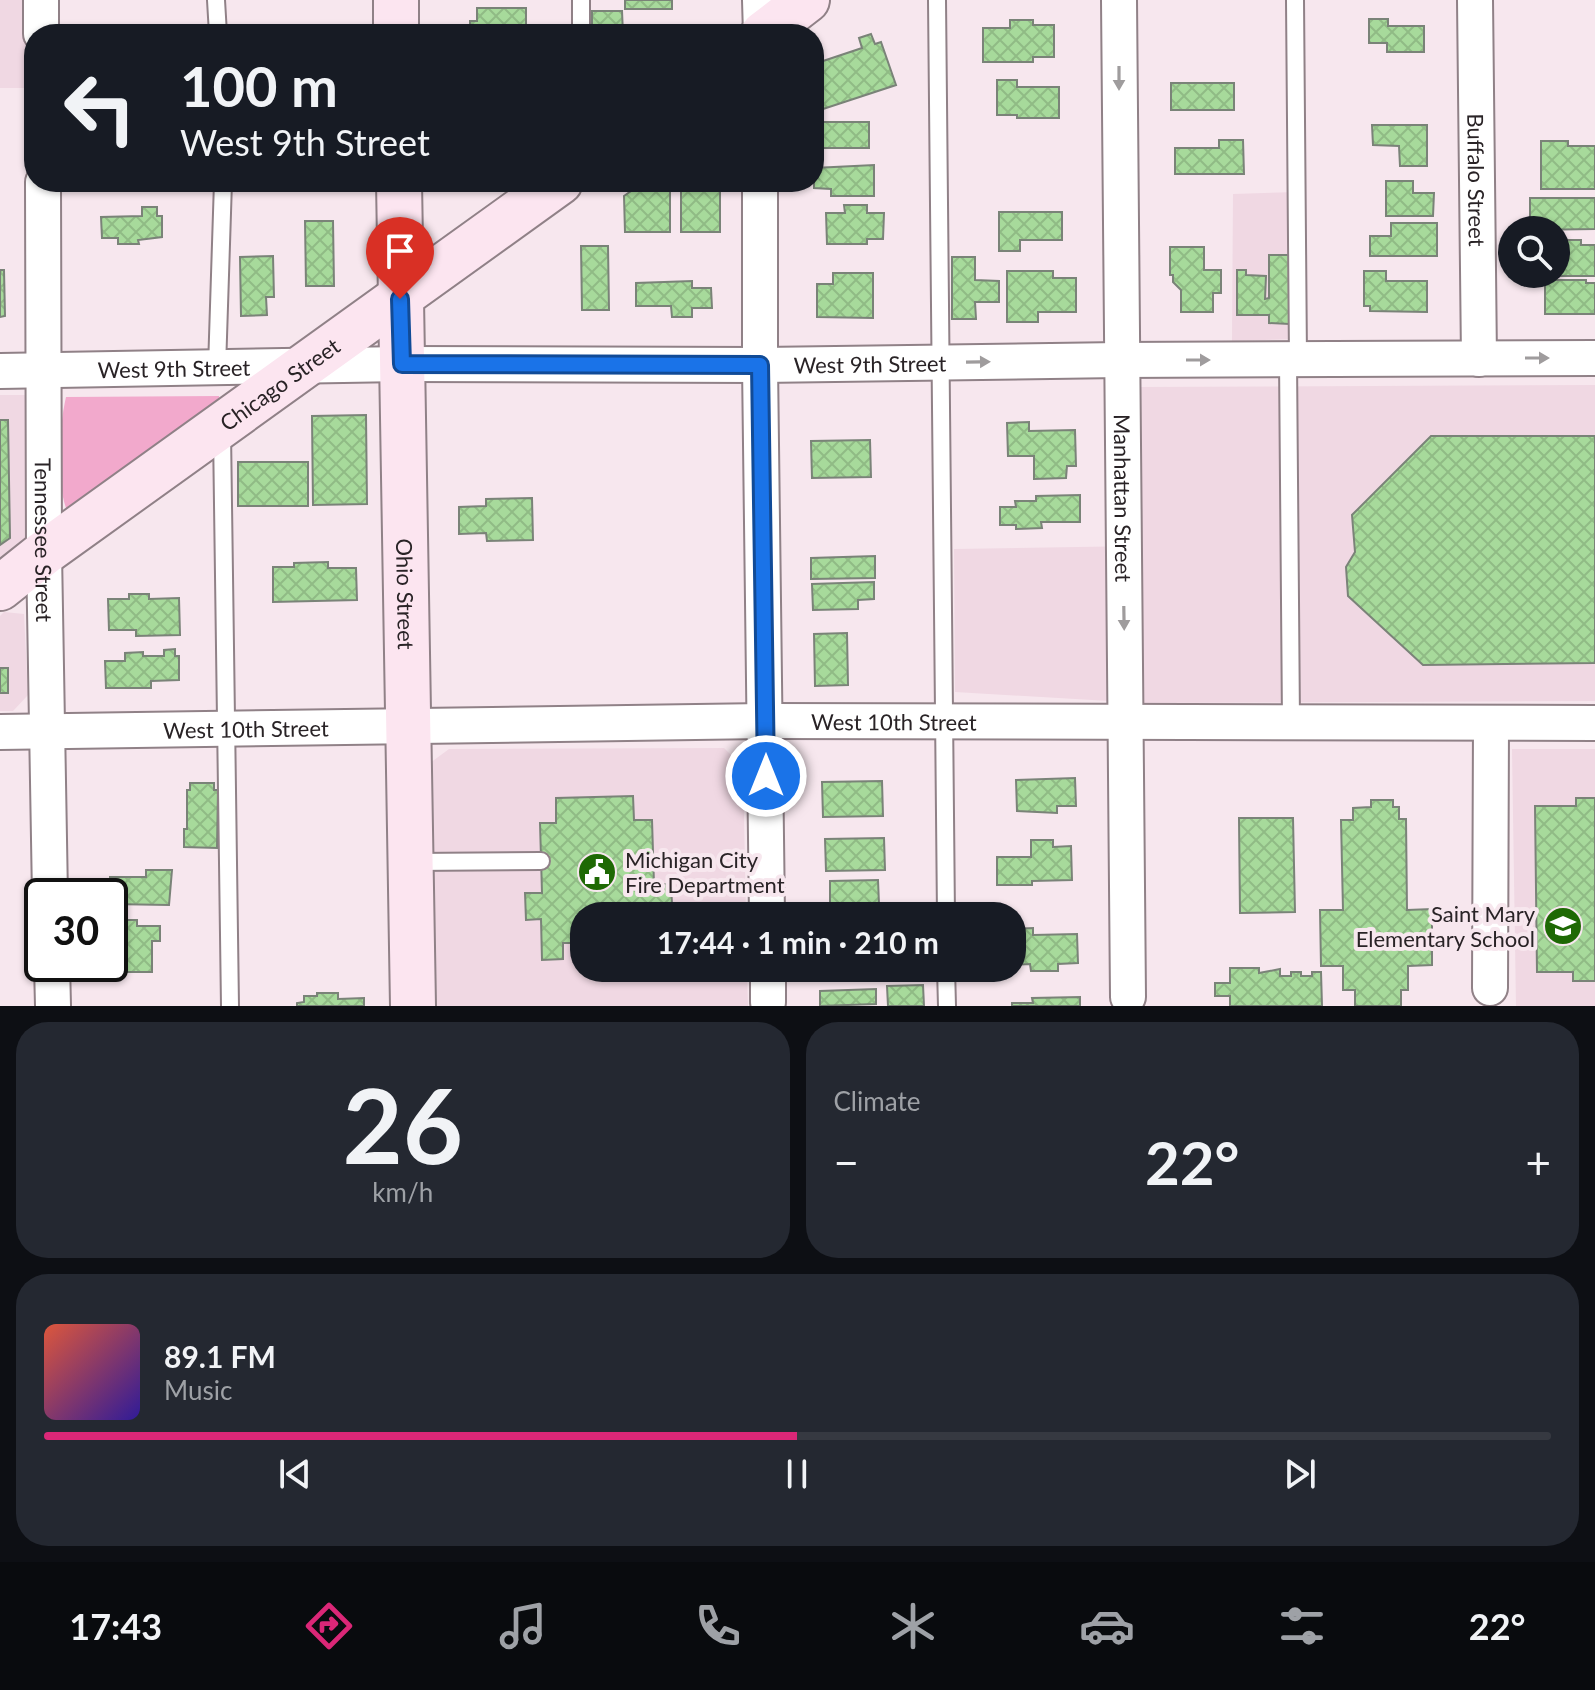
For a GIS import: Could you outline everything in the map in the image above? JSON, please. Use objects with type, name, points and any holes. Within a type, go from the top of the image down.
[{"type":"street","points":[[41,0],[41,24]]},
{"type":"street","points":[[396,0],[396,24]]},
{"type":"street","points":[[760,0],[761,24]]},
{"type":"street","points":[[775,24],[807,0]]},
{"type":"street","name":"Manhattan Street","points":[[1119,0],[1128,997]]},
{"type":"street","name":"Buffalo Street","points":[[1475,0],[1479,359]]},
{"type":"street","name":"Tennessee Street","points":[[43,192],[44,553],[50,878]]},
{"type":"street","name":"Ohio Street","points":[[399,192],[413,1006]]},
{"type":"street","name":"Chicago Street","points":[[0,588],[44,553],[546,192]]},
{"type":"street","points":[[760,192],[767,902]]},
{"type":"street","name":"West 9th Street","points":[[0,371],[402,364],[760,365],[1595,358]]},
{"type":"street","name":"West 10th Street","points":[[0,732],[766,721],[1595,723]]},
{"type":"street","points":[[1490,988],[1491,724]]},
{"type":"street","points":[[52,982],[53,1006]]},
{"type":"street","points":[[768,982],[768,1002]]},
{"type":"lane","points":[[216,0],[217,24]]},
{"type":"lane","points":[[581,0],[581,24]]},
{"type":"lane","points":[[937,0],[946,902]]},
{"type":"lane","points":[[1291,722],[1295,0]]},
{"type":"lane","points":[[217,368],[223,192]]},
{"type":"lane","points":[[222,426],[230,1006]]},
{"type":"lane","points":[[412,862],[541,861]]},
{"type":"lane","points":[[946,982],[947,1006]]},
{"type":"shaded area","points":[[0,0],[25,0],[24,88],[0,88]]},
{"type":"shaded area","points":[[1297,192],[1298,339],[1232,341],[1233,194]]},
{"type":"shaded area","points":[[1595,385],[1595,701],[1143,703],[955,692],[954,549],[1139,546],[1138,387]]},
{"type":"shaded area","points":[[0,395],[25,395],[31,544],[0,568]]},
{"type":"shaded area","points":[[219,396],[221,406],[78,512],[66,508],[60,453],[66,397]]},
{"type":"shaded area","points":[[4,612],[24,614],[28,695],[13,711],[0,711],[0,616]]},
{"type":"shaded area","points":[[724,748],[743,767],[746,902],[570,902],[570,982],[747,982],[748,1006],[430,1006],[426,766],[449,749]]},
{"type":"shaded area","points":[[1512,749],[1595,749],[1595,1006],[1516,1006]]},
{"type":"building","points":[[625,0],[672,0],[672,9],[625,9]]},
{"type":"building","points":[[477,8],[526,8],[526,24],[470,24],[470,21],[477,21]]},
{"type":"building","points":[[592,11],[622,11],[623,24],[592,24]]},
{"type":"building","points":[[1369,19],[1388,19],[1388,26],[1424,26],[1424,52],[1387,52],[1387,43],[1369,43]]},
{"type":"building","points":[[1010,20],[1033,20],[1033,25],[1054,25],[1054,57],[1033,57],[1033,62],[983,62],[983,28],[1010,28]]},
{"type":"building","points":[[871,34],[875,44],[881,42],[896,85],[824,109],[824,61],[862,48],[859,38]]},
{"type":"building","points":[[997,80],[1017,80],[1017,87],[1059,87],[1059,118],[997,115]]},
{"type":"building","points":[[1171,83],[1234,83],[1234,110],[1171,110]]},
{"type":"building","points":[[824,122],[869,122],[869,148],[824,148]]},
{"type":"building","points":[[1372,125],[1427,125],[1427,166],[1400,166],[1399,146],[1373,145]]},
{"type":"building","points":[[1219,140],[1243,140],[1244,174],[1175,174],[1175,148],[1219,148]]},
{"type":"building","points":[[1541,141],[1568,141],[1568,146],[1595,146],[1595,189],[1541,189]]},
{"type":"building","points":[[874,165],[874,196],[831,196],[831,189],[824,189],[824,168]]},
{"type":"building","points":[[1386,181],[1413,181],[1413,193],[1434,193],[1433,216],[1386,216]]},
{"type":"building","points":[[630,192],[670,192],[670,232],[625,232],[624,196]]},
{"type":"building","points":[[681,192],[720,192],[720,232],[681,232]]},
{"type":"building","points":[[1530,198],[1595,198],[1595,229],[1570,229],[1570,216],[1530,216]]},
{"type":"building","points":[[844,205],[867,205],[867,213],[884,213],[883,239],[867,239],[867,244],[827,244],[826,213],[845,213]]},
{"type":"building","points":[[142,207],[157,207],[157,216],[162,216],[162,237],[138,240],[139,244],[118,244],[118,238],[102,238],[101,217],[142,216]]},
{"type":"building","points":[[999,212],[1062,212],[1062,240],[1020,240],[1020,251],[999,251]]},
{"type":"building","points":[[305,221],[333,221],[334,286],[306,286]]},
{"type":"building","points":[[1391,223],[1437,223],[1437,256],[1370,256],[1370,236],[1391,236]]},
{"type":"building","points":[[1570,240],[1581,240],[1581,245],[1595,245],[1595,276],[1570,276]]},
{"type":"building","points":[[581,246],[608,246],[609,310],[582,310]]},
{"type":"building","points":[[1170,247],[1204,247],[1204,270],[1221,270],[1221,293],[1213,293],[1213,312],[1181,312],[1181,290],[1173,282],[1173,275],[1170,275]]},
{"type":"building","points":[[1269,255],[1289,255],[1289,324],[1269,323],[1269,315],[1237,315],[1237,270],[1246,270],[1246,275],[1266,276],[1265,299],[1269,298]]},
{"type":"building","points":[[273,256],[274,297],[266,297],[267,315],[241,316],[240,257]]},
{"type":"building","points":[[952,257],[975,257],[975,280],[999,281],[999,302],[975,302],[976,319],[952,319]]},
{"type":"building","points":[[0,270],[4,270],[5,316],[0,317]]},
{"type":"building","points":[[1007,271],[1053,271],[1053,278],[1076,278],[1076,312],[1038,312],[1038,322],[1007,322]]},
{"type":"building","points":[[1364,271],[1386,271],[1386,281],[1427,281],[1427,312],[1370,311],[1370,306],[1364,306]]},
{"type":"building","points":[[833,273],[873,273],[873,318],[817,317],[817,284],[833,284]]},
{"type":"building","points":[[1570,280],[1595,283],[1595,314],[1545,314],[1545,288],[1570,288]]},
{"type":"building","points":[[692,281],[692,288],[711,288],[712,308],[692,308],[692,317],[672,317],[671,306],[636,306],[636,283]]},
{"type":"building","points":[[366,415],[367,504],[313,505],[312,416]]},
{"type":"building","points":[[0,420],[8,420],[10,538],[0,545]]},
{"type":"building","points":[[1029,422],[1029,431],[1075,430],[1076,466],[1067,466],[1066,478],[1034,479],[1034,456],[1008,456],[1007,423]]},
{"type":"building","points":[[1431,436],[1595,436],[1595,663],[1423,665],[1348,596],[1346,567],[1355,552],[1352,515]]},
{"type":"building","points":[[870,440],[871,477],[812,478],[811,441]]},
{"type":"building","points":[[238,462],[308,462],[308,506],[238,506]]},
{"type":"building","points":[[1080,495],[1080,522],[1041,522],[1042,528],[1016,529],[1016,525],[1000,525],[1000,507],[1016,507],[1015,501],[1036,501],[1036,496]]},
{"type":"building","points":[[532,498],[533,540],[487,541],[486,533],[459,534],[459,507],[486,506],[486,499]]},
{"type":"building","points":[[875,556],[875,578],[811,579],[811,558]]},
{"type":"building","points":[[328,562],[328,568],[356,568],[357,600],[273,602],[273,567]]},
{"type":"building","points":[[874,582],[874,599],[858,600],[858,609],[813,610],[812,584]]},
{"type":"building","points":[[129,594],[149,594],[149,599],[179,598],[180,635],[136,636],[136,630],[109,630],[108,599],[129,599]]},
{"type":"building","points":[[847,633],[848,685],[815,686],[814,634]]},
{"type":"building","points":[[175,649],[175,656],[179,656],[179,680],[151,681],[151,688],[106,688],[105,661],[125,661],[125,653],[164,656],[164,650]]},
{"type":"building","points":[[0,668],[8,668],[8,693],[0,693]]},
{"type":"building","points":[[1075,778],[1076,806],[1057,806],[1057,813],[1017,811],[1016,780]]},
{"type":"building","points":[[882,781],[883,816],[823,817],[822,782]]},
{"type":"building","points":[[190,783],[214,783],[214,790],[218,790],[217,848],[184,847]]},
{"type":"building","name":"Michigan City Fire Department","points":[[633,796],[634,820],[652,820],[654,884],[671,884],[672,902],[570,902],[570,943],[563,943],[563,959],[542,960],[541,919],[526,920],[525,893],[542,893],[540,823],[556,823],[556,798]]},
{"type":"building","points":[[1576,798],[1595,798],[1595,981],[1573,981],[1573,972],[1537,972],[1535,806],[1576,806]]},
{"type":"building","points":[[1371,800],[1393,800],[1393,807],[1399,807],[1399,819],[1406,819],[1407,910],[1432,909],[1432,965],[1408,966],[1408,990],[1401,990],[1401,1006],[1355,1006],[1355,990],[1343,990],[1343,966],[1321,966],[1320,910],[1343,910],[1341,820],[1353,820],[1353,808],[1371,807]]},
{"type":"building","points":[[1239,818],[1293,818],[1295,912],[1240,913]]},
{"type":"building","points":[[884,838],[885,870],[826,871],[825,839]]},
{"type":"building","points":[[1031,840],[1053,840],[1053,847],[1071,846],[1072,880],[997,885],[997,857],[1031,857]]},
{"type":"building","points":[[146,870],[172,870],[169,905],[128,904],[128,878],[110,878],[146,877]]},
{"type":"building","points":[[878,880],[879,902],[830,902],[830,881]]},
{"type":"building","points":[[128,920],[137,920],[137,926],[160,926],[160,941],[152,941],[152,972],[128,972]]},
{"type":"building","points":[[1026,928],[1033,928],[1033,935],[1077,934],[1078,963],[1058,964],[1058,971],[1031,971],[1030,964],[1026,964]]},
{"type":"building","points":[[1230,968],[1259,968],[1259,973],[1280,969],[1280,976],[1301,972],[1301,976],[1312,976],[1312,972],[1321,972],[1322,1006],[1230,1006],[1230,996],[1215,996],[1215,983],[1230,983]]},
{"type":"building","points":[[923,985],[924,1006],[888,1006],[887,986]]},
{"type":"building","points":[[876,989],[876,1004],[820,1006],[820,991]]},
{"type":"building","points":[[317,993],[338,993],[338,999],[364,998],[364,1006],[297,1006],[297,1003],[304,1002],[304,996],[317,996]]},
{"type":"building","points":[[1080,997],[1080,1006],[1012,1006],[1012,1003],[1033,1003],[1032,998]]},
{"type":"place","name":"Michigan City Fire Department","points":[[597,872]]},
{"type":"place","name":"Saint Mary Elementary School","points":[[1563,926]]},
{"type":"route","points":[[400,299],[402,364],[760,365],[766,776]]}]
